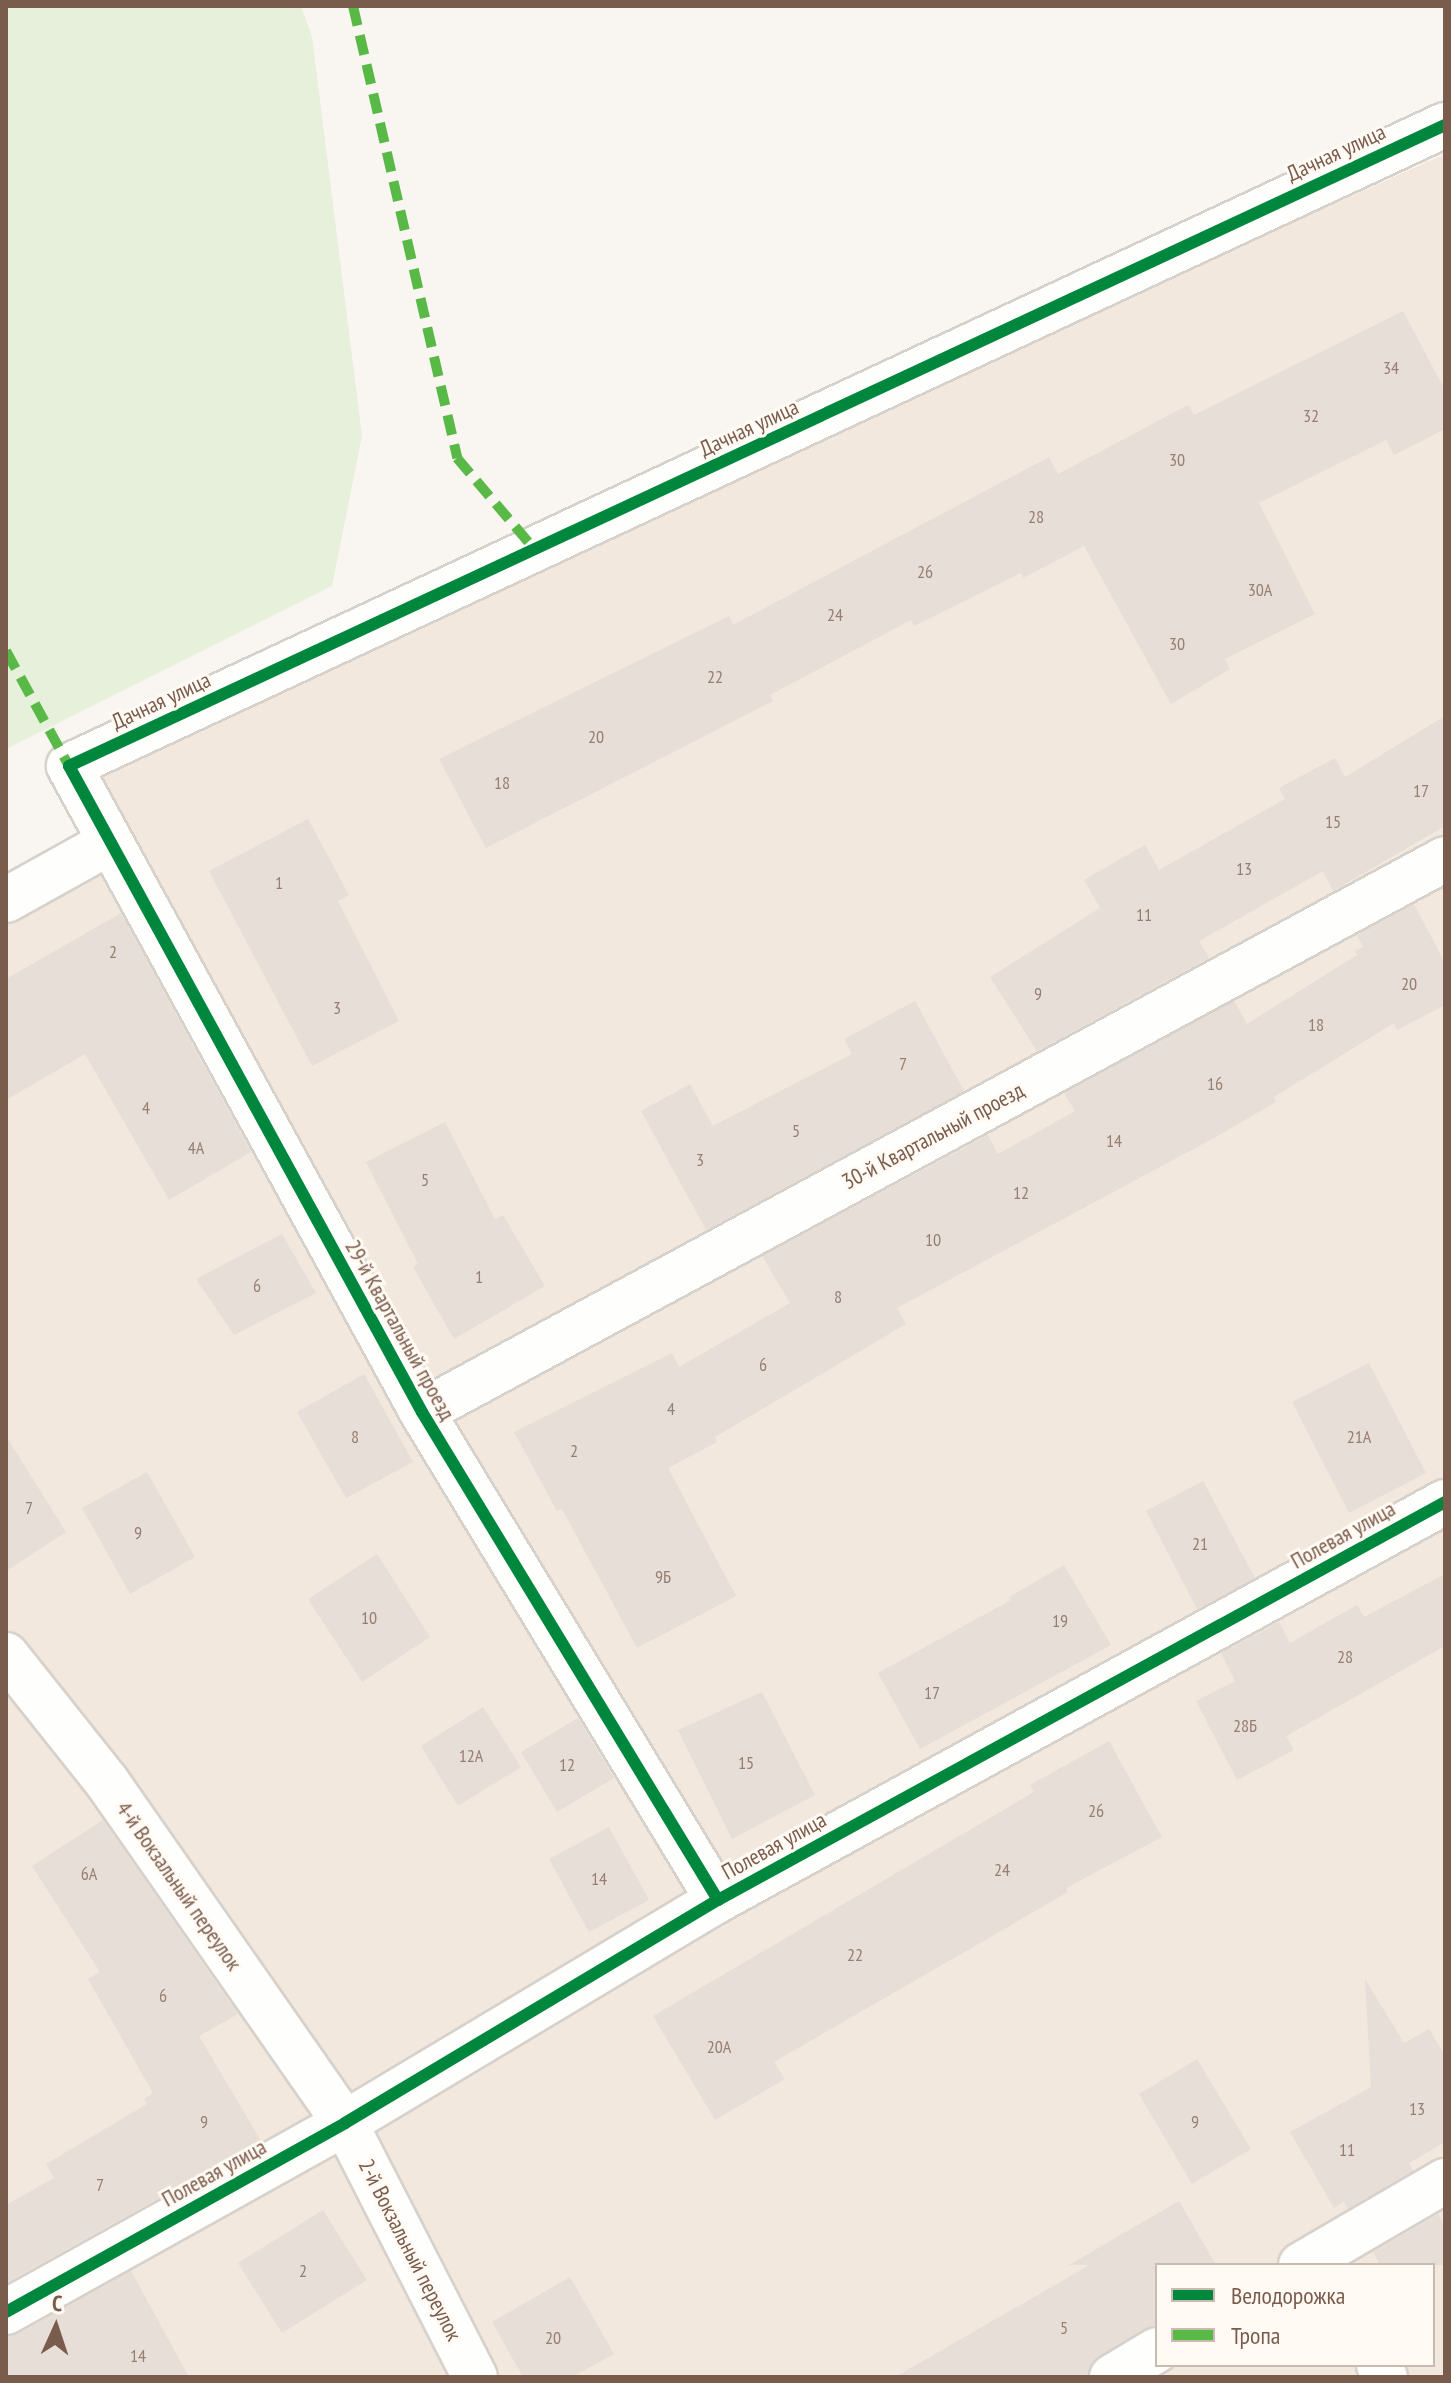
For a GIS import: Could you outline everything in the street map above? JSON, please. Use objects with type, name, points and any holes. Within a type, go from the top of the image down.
[{"type":"street","name":"Дачная улица","points":[[69,766],[1445,125]]},
{"type":"street","name":"29-й Квартальный проезд","points":[[69,766],[422,1412],[718,1900]]},
{"type":"street","points":[[6,900],[110,842]]},
{"type":"street","name":"30-й Квартальный проезд","points":[[422,1412],[1445,859]]},
{"type":"street","name":"Полевая улица","points":[[6,2312],[345,2123],[718,1900],[1445,1502]]},
{"type":"street","name":"4-й Вокзальный переулок","points":[[6,1655],[107,1782],[345,2123]]},
{"type":"street","name":"2-й Вокзальный переулок","points":[[345,2123],[475,2377]]},
{"type":"street","points":[[1313,2262],[1445,2181]]},
{"type":"street","points":[[1112,2377],[1155,2351]]},
{"type":"shaded area","points":[[1445,154],[1445,2377],[6,2377],[6,909],[120,849],[78,770]]},
{"type":"green space","points":[[6,6],[301,6],[312,37],[362,436],[332,586],[6,749]]},
{"type":"building","points":[[1403,311],[1445,390],[1445,429],[1394,455],[1386,440],[1259,503],[1315,614],[1225,659],[1230,669],[1171,704],[1084,546],[1023,578],[1021,573],[914,626],[911,620],[770,695],[773,701],[486,848],[439,759],[729,616],[733,625],[1049,457],[1058,474],[1188,405],[1194,415]]},
{"type":"building","points":[[1445,716],[1445,826],[1333,891],[1323,871],[1199,941],[1209,958],[1037,1051],[990,977],[1100,908],[1084,880],[1145,845],[1159,870],[1285,799],[1279,788],[1335,758],[1345,777]]},
{"type":"building","points":[[308,819],[349,895],[338,901],[399,1021],[312,1066],[209,871]]},
{"type":"building","points":[[1414,904],[1445,963],[1445,1005],[1397,1030],[1394,1023],[1274,1097],[1276,1102],[1214,1138],[897,1308],[906,1324],[715,1437],[717,1442],[668,1468],[736,1596],[637,1648],[562,1509],[557,1511],[514,1432],[672,1353],[679,1367],[790,1303],[762,1256],[988,1135],[998,1154],[1075,1111],[1064,1093],[1234,1001],[1247,1024],[1357,955],[1355,951],[1363,947],[1357,935]]},
{"type":"building","points":[[121,913],[251,1152],[169,1200],[85,1054],[6,1100],[6,979]]},
{"type":"building","points":[[915,1001],[964,1091],[706,1230],[641,1111],[690,1084],[713,1126],[852,1054],[844,1039]]},
{"type":"building","points":[[445,1122],[495,1219],[503,1215],[545,1286],[454,1339],[413,1267],[418,1264],[366,1162]]},
{"type":"building","points":[[282,1234],[316,1293],[234,1335],[196,1279]]},
{"type":"building","points":[[1369,1363],[1426,1473],[1349,1513],[1292,1402]]},
{"type":"building","points":[[364,1374],[413,1462],[346,1498],[297,1412]]},
{"type":"building","points":[[6,1436],[66,1532],[6,1571]]},
{"type":"building","points":[[147,1472],[195,1557],[130,1594],[82,1508]]},
{"type":"building","points":[[1203,1481],[1255,1578],[1197,1609],[1146,1511]]},
{"type":"building","points":[[377,1554],[430,1637],[362,1682],[308,1599]]},
{"type":"building","points":[[1064,1565],[1111,1645],[920,1749],[878,1673],[1011,1600],[1009,1597]]},
{"type":"building","points":[[1445,1574],[1445,1646],[1286,1736],[1294,1750],[1237,1780],[1196,1701],[1235,1681],[1221,1653],[1279,1622],[1290,1643],[1357,1605],[1364,1617]]},
{"type":"building","points":[[762,1692],[815,1795],[732,1839],[678,1730]]},
{"type":"building","points":[[483,1707],[521,1767],[458,1806],[421,1746]]},
{"type":"building","points":[[578,1718],[614,1778],[557,1812],[521,1752]]},
{"type":"building","points":[[1109,1741],[1162,1837],[1066,1888],[1068,1892],[774,2062],[785,2079],[715,2120],[653,2016],[1034,1792],[1030,1785]]},
{"type":"building","points":[[103,1820],[238,2014],[199,2036],[261,2141],[6,2283],[6,2205],[54,2178],[46,2164],[147,2104],[144,2099],[153,2093],[88,1979],[100,1972],[32,1866]]},
{"type":"building","points":[[609,1827],[649,1900],[589,1932],[549,1859]]},
{"type":"building","points":[[1365,1979],[1404,2043],[1429,2029],[1445,2056],[1445,2142],[1409,2163],[1413,2171],[1348,2209],[1344,2202],[1334,2208],[1290,2132],[1371,2087]]},
{"type":"building","points":[[1197,2059],[1251,2149],[1192,2184],[1139,2094]]},
{"type":"building","points":[[1179,2201],[1215,2263],[1155,2263],[1155,2326],[1099,2356],[1091,2364],[1087,2377],[895,2377],[1090,2265],[1069,2265]]},
{"type":"building","points":[[323,2210],[367,2280],[282,2333],[238,2263]]},
{"type":"building","points":[[1438,2214],[1445,2226],[1445,2265],[1379,2263],[1373,2252]]},
{"type":"building","points":[[131,2271],[189,2377],[6,2377],[6,2337],[18,2334]]},
{"type":"building","points":[[570,2277],[614,2354],[572,2377],[523,2377],[492,2322]]},
{"type":"marked path","points":[[353,6],[457,458],[535,550]]},
{"type":"marked path","points":[[6,651],[69,766]]},
{"type":"cycle path","points":[[718,1900],[422,1412],[69,766],[1445,125]]},
{"type":"cycle path","points":[[6,2312],[345,2123],[718,1900],[1445,1502]]}]
